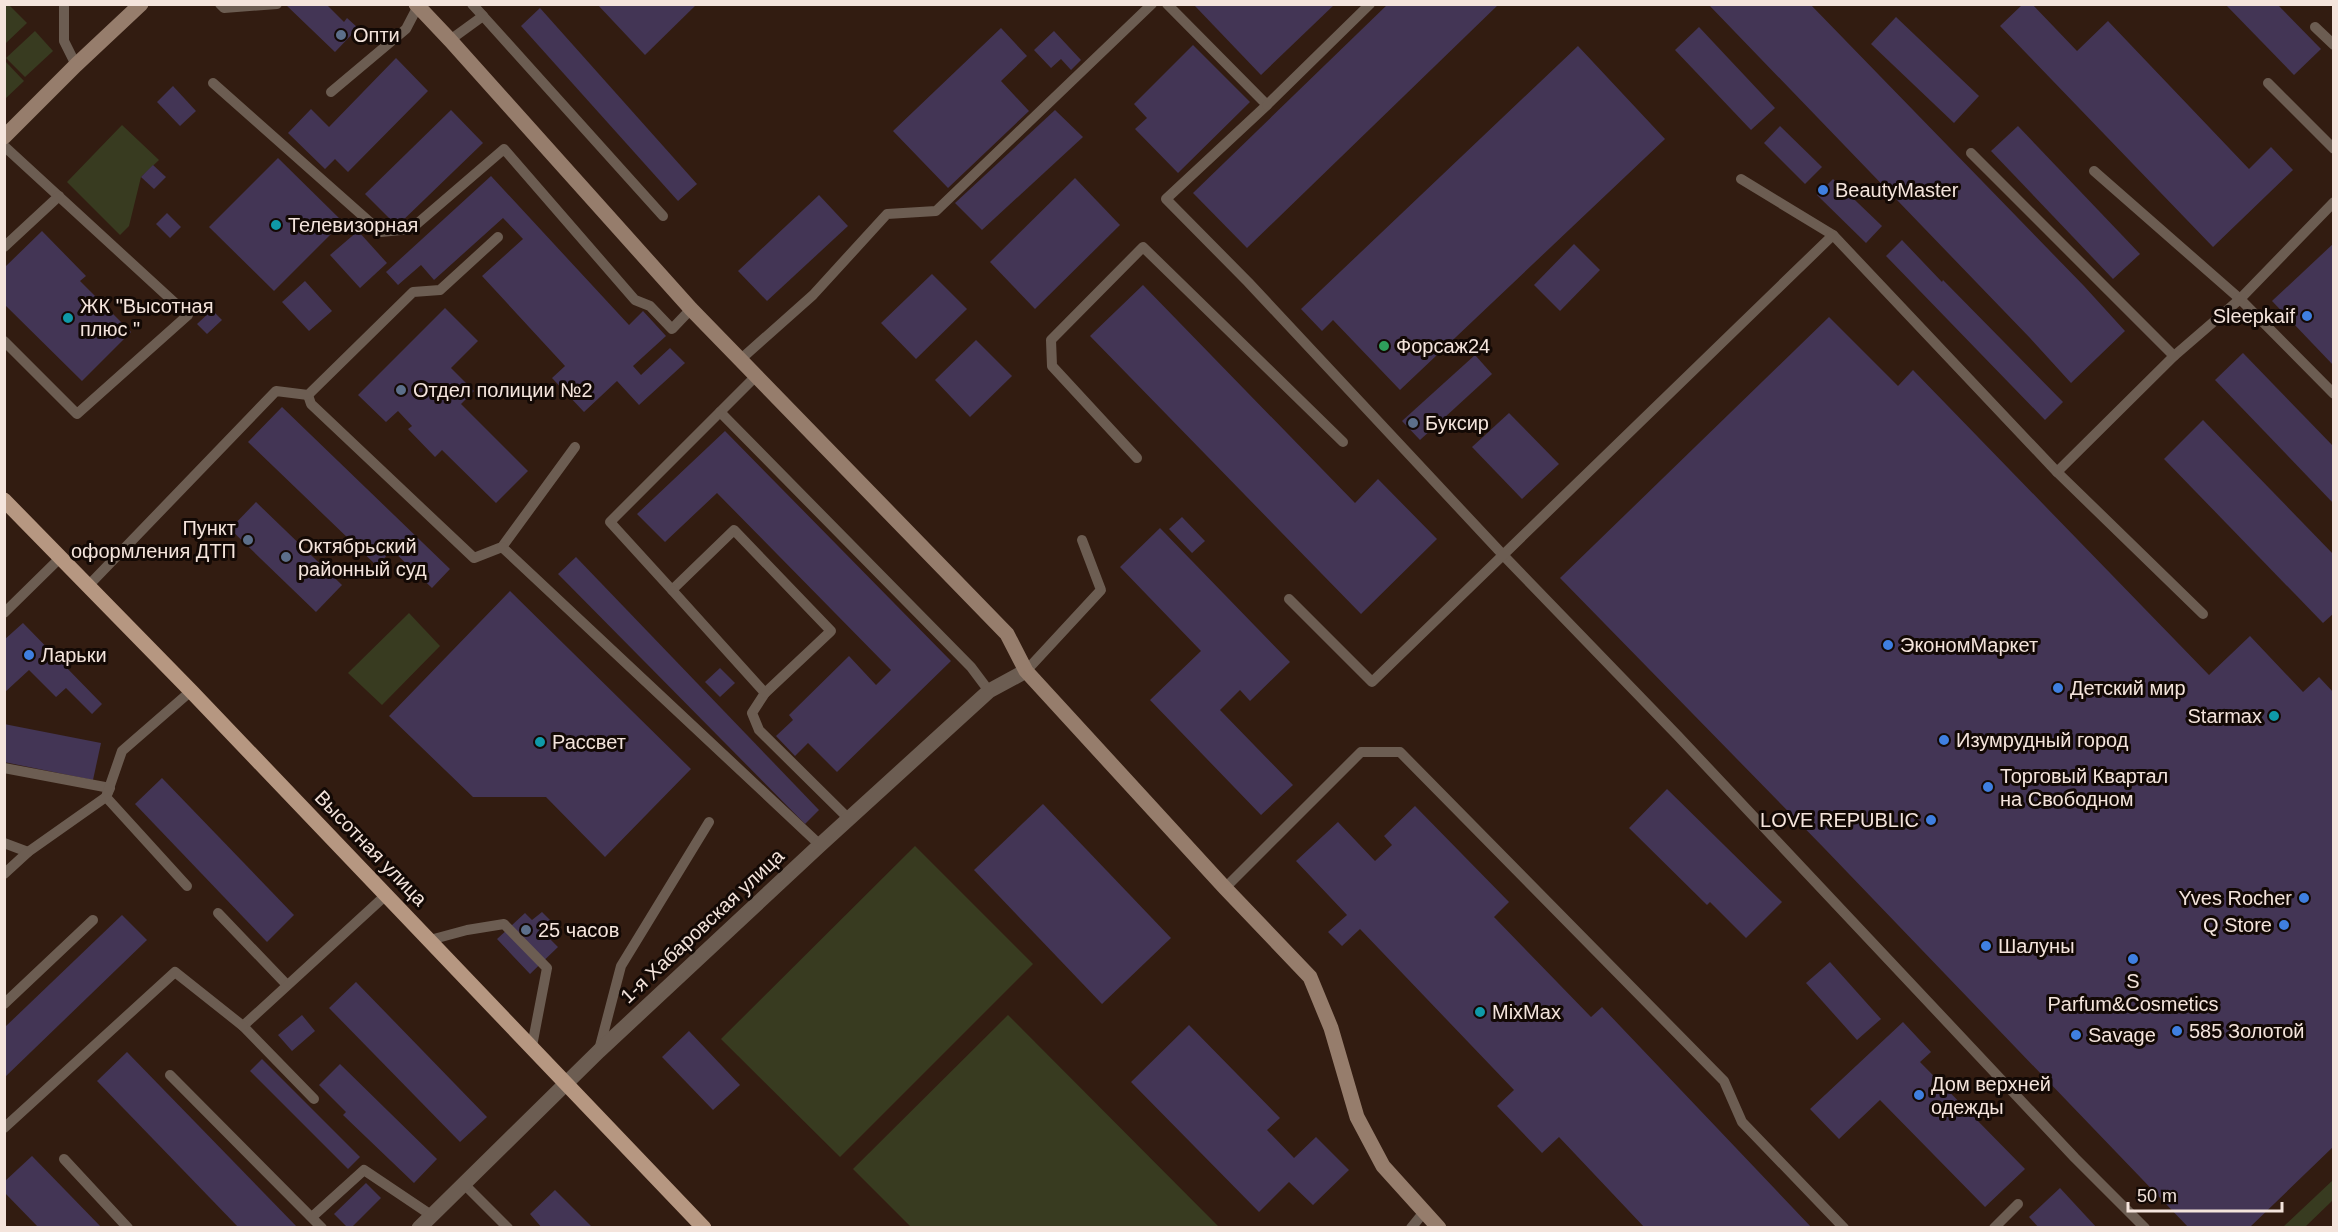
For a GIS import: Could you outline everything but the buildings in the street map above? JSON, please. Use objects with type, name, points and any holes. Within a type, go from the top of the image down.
[{"type":"main road","name":"Высотная улица","points":[[4,500],[89,585],[704,1227]]},
{"type":"street","points":[[4,137],[141,4]]},
{"type":"street","points":[[417,5],[691,309],[1007,634],[1026,671],[1310,977],[1331,1028],[1357,1117],[1383,1166],[1439,1227]]},
{"type":"street","name":"1-я Хабаровская улица","points":[[419,1227],[599,1051],[820,845],[989,691],[1026,671]]},
{"type":"lane","points":[[64,4],[64,41],[76,65]]},
{"type":"lane","points":[[220,4],[224,8],[277,4]]},
{"type":"lane","points":[[472,4],[663,216]]},
{"type":"lane","points":[[741,359],[813,295],[887,214],[936,211],[1152,4]]},
{"type":"lane","points":[[1167,4],[1267,105]]},
{"type":"lane","points":[[1370,4],[1267,105],[1166,199],[1248,282],[1504,556],[1677,735],[2074,1158],[2145,1227]]},
{"type":"lane","points":[[331,92],[406,30],[417,5]]},
{"type":"lane","points":[[450,40],[483,16]]},
{"type":"lane","points":[[2315,27],[2334,45]]},
{"type":"lane","points":[[213,83],[381,232],[411,229],[504,149],[635,300],[650,306],[672,329],[691,309]]},
{"type":"lane","points":[[2268,83],[2334,149]]},
{"type":"lane","points":[[4,146],[188,315],[77,414],[4,341]]},
{"type":"lane","points":[[1971,153],[2174,356]]},
{"type":"lane","points":[[2094,171],[2240,299],[2334,394]]},
{"type":"lane","points":[[1741,179],[1833,235],[2057,472],[2203,614]]},
{"type":"lane","points":[[4,247],[59,196]]},
{"type":"lane","points":[[2057,472],[2174,356],[2240,299],[2334,202]]},
{"type":"lane","points":[[1289,599],[1372,682],[1833,235]]},
{"type":"lane","points":[[308,395],[412,292],[440,290],[498,237]]},
{"type":"lane","points":[[1137,458],[1052,366],[1051,340],[1143,247],[1343,442]]},
{"type":"lane","points":[[757,375],[610,522],[765,693]]},
{"type":"lane","points":[[89,585],[276,391],[308,395]]},
{"type":"lane","points":[[308,395],[311,404],[474,558],[502,547],[575,447]]},
{"type":"lane","points":[[720,412],[971,667],[989,691]]},
{"type":"lane","points":[[672,590],[734,530],[831,631],[765,693],[752,713],[759,730],[850,820]]},
{"type":"lane","points":[[1026,671],[1101,590],[1082,540]]},
{"type":"lane","points":[[502,547],[820,845]]},
{"type":"lane","points":[[4,613],[60,558]]},
{"type":"lane","points":[[4,874],[28,852],[108,793],[122,751],[191,691]]},
{"type":"lane","points":[[1225,888],[1361,752],[1400,752],[1724,1082],[1742,1122],[1844,1227]]},
{"type":"lane","points":[[4,768],[108,793],[187,886]]},
{"type":"lane","points":[[599,1051],[621,966],[709,822]]},
{"type":"lane","points":[[4,843],[28,852]]},
{"type":"lane","points":[[243,1026],[387,895]]},
{"type":"lane","points":[[218,913],[287,985]]},
{"type":"lane","points":[[4,1004],[93,920]]},
{"type":"lane","points":[[430,940],[467,930],[504,924],[547,968],[532,1046]]},
{"type":"lane","points":[[4,1128],[175,972],[243,1026],[314,1099]]},
{"type":"lane","points":[[170,1075],[322,1227]]},
{"type":"lane","points":[[64,1159],[128,1227]]},
{"type":"lane","points":[[312,1216],[364,1170],[431,1215]]},
{"type":"lane","points":[[464,1184],[508,1227]]},
{"type":"lane","points":[[1994,1227],[2018,1204]]},
{"type":"lane","points":[[1411,1227],[1424,1212]]},
{"type":"green space","points":[[5,4],[9,5],[27,23],[6,43],[5,41]]},
{"type":"green space","points":[[35,31],[53,51],[25,77],[6,58]]},
{"type":"green space","points":[[6,62],[24,81],[5,99],[4,63]]},
{"type":"green space","points":[[122,125],[159,160],[141,177],[129,226],[120,235],[67,182]]},
{"type":"green space","points":[[409,613],[440,646],[382,705],[348,673]]},
{"type":"green space","points":[[915,846],[1033,964],[840,1157],[721,1039]]},
{"type":"green space","points":[[1008,1015],[1219,1227],[911,1227],[853,1169]]},
{"type":"green space","points":[[2333,1180],[2333,1200],[2305,1227],[2283,1227]]},
{"type":"place","name":"Опти","points":[[341,35]]},
{"type":"place","name":"BeautyMaster","points":[[1823,190]]},
{"type":"place","name":"Телевизорная","points":[[276,225]]},
{"type":"place","name":"Sleepkaif","points":[[2307,316]]},
{"type":"place","name":"ЖК \"Высотная плюс \"","points":[[68,318]]},
{"type":"place","name":"Форсаж24","points":[[1384,346]]},
{"type":"place","name":"Отдел полиции №2","points":[[401,390]]},
{"type":"place","name":"Буксир","points":[[1413,423]]},
{"type":"place","name":"Пункт оформления ДТП","points":[[248,540]]},
{"type":"place","name":"Октябрьский районный суд","points":[[286,557]]},
{"type":"place","name":"ЭкономМаркет","points":[[1888,645]]},
{"type":"place","name":"Ларьки","points":[[29,655]]},
{"type":"place","name":"Детский мир","points":[[2058,688]]},
{"type":"place","name":"Starmax","points":[[2274,716]]},
{"type":"place","name":"Изумрудный город","points":[[1944,740]]},
{"type":"place","name":"Рассвет","points":[[540,742]]},
{"type":"place","name":"Торговый Квартал на Свободном","points":[[1988,787]]},
{"type":"place","name":"LOVE REPUBLIC","points":[[1931,820]]},
{"type":"place","name":"Yves Rocher","points":[[2304,898]]},
{"type":"place","name":"Q Store","points":[[2284,925]]},
{"type":"place","name":"25 часов","points":[[526,930]]},
{"type":"place","name":"Шалуны","points":[[1986,946]]},
{"type":"place","name":"S Parfum&Cosmetics","points":[[2133,959]]},
{"type":"place","name":"MixMax","points":[[1480,1012]]},
{"type":"place","name":"585 Золотой","points":[[2177,1031]]},
{"type":"place","name":"Savage","points":[[2076,1035]]},
{"type":"place","name":"Дом верхней одежды","points":[[1919,1095]]}]
